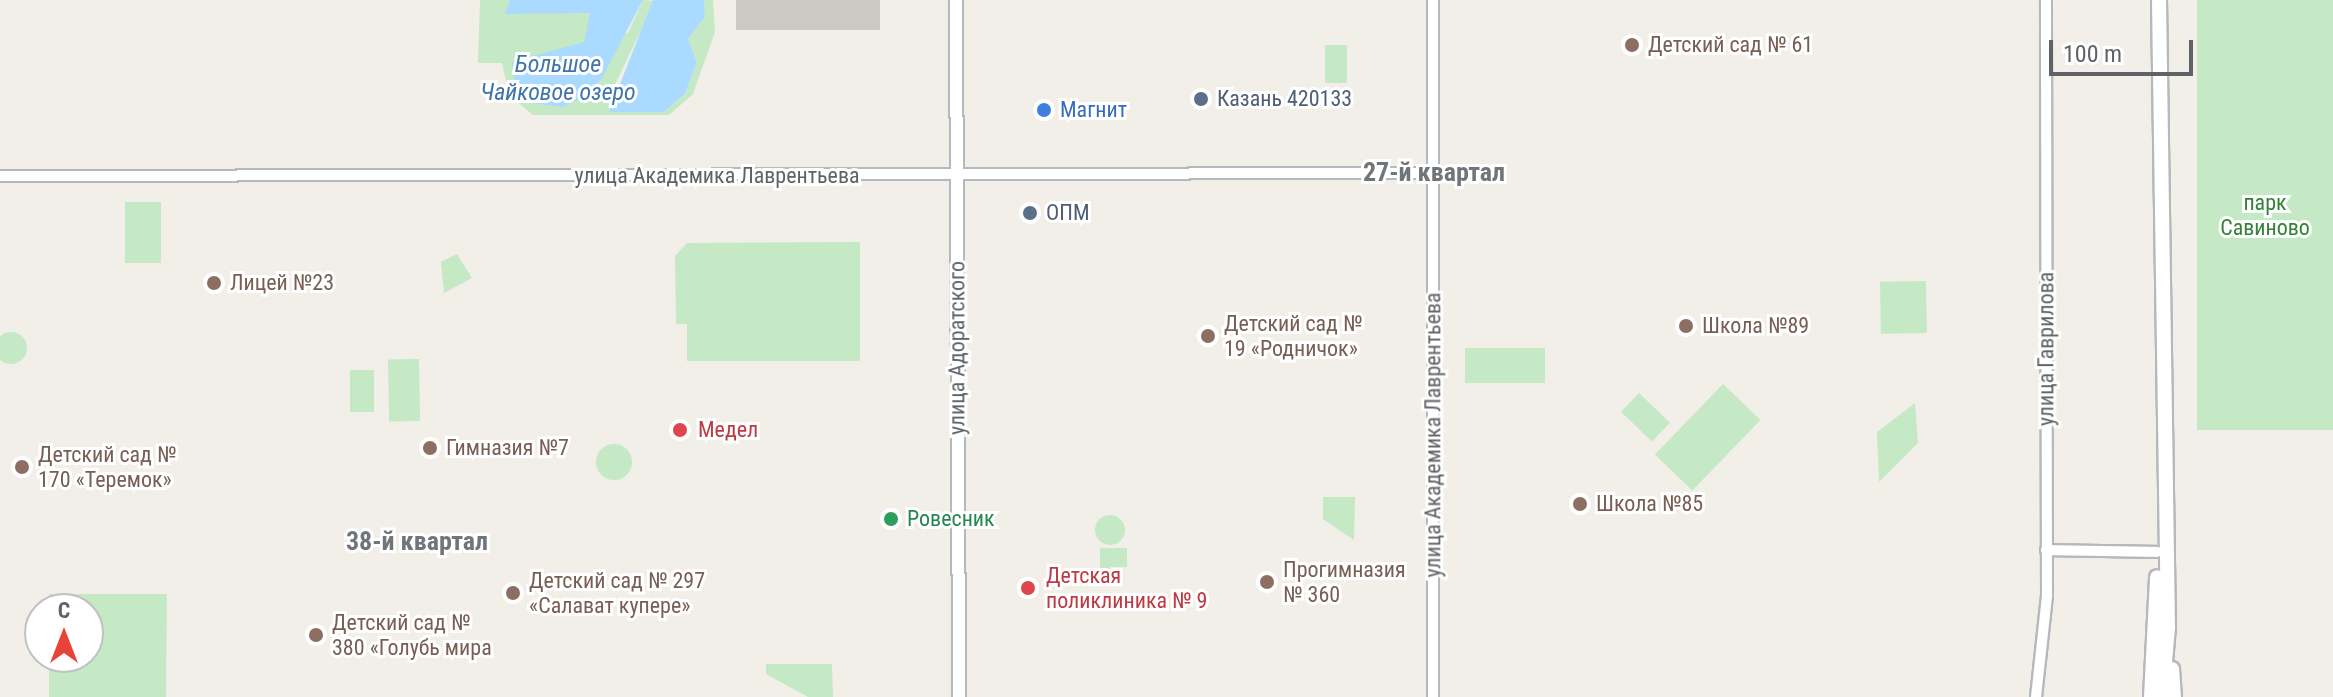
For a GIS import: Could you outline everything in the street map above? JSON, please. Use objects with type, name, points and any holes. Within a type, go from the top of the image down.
[{"type":"main road","points":[[2151,697],[2160,461],[2159,0]]},
{"type":"main road","points":[[2160,461],[2174,697]]},
{"type":"main road","points":[[2162,697],[2168,627]]},
{"type":"street","name":"улица Адоратского","points":[[956,0],[959,697]]},
{"type":"street","name":"улица Академика Лаврентьева","points":[[1433,0],[1433,697]]},
{"type":"street","name":"улица Гаврилова","points":[[2036,697],[2046,550],[2046,0]]},
{"type":"street","name":"улица Академика Лаврентьева","points":[[0,176],[956,178],[1433,173]]},
{"type":"street","points":[[2046,550],[2157,552]]},
{"type":"green space","points":[[480,0],[510,0],[506,14],[591,12],[584,42],[628,33],[643,0],[655,1],[611,93],[610,112],[664,112],[685,94],[697,62],[688,39],[705,17],[704,0],[713,0],[715,32],[693,94],[669,115],[533,115],[509,95],[502,63],[478,63]]},
{"type":"green space","name":"парк Савиново","points":[[2197,0],[2333,0],[2333,430],[2197,430]]},
{"type":"green space","points":[[1325,45],[1347,45],[1347,83],[1325,83]]},
{"type":"green space","points":[[125,202],[161,202],[161,263],[125,263]]},
{"type":"green space","points":[[860,242],[860,361],[687,361],[687,324],[676,324],[675,256],[687,243]]},
{"type":"green space","points":[[457,254],[472,278],[444,293],[441,262]]},
{"type":"green space","points":[[1926,281],[1927,333],[1881,334],[1880,282]]},
{"type":"green space","points":[[11,332],[22,337],[27,348],[22,359],[11,364],[0,359],[-5,348],[0,337]]},
{"type":"green space","points":[[1465,348],[1545,348],[1545,383],[1465,383]]},
{"type":"green space","points":[[419,359],[420,421],[389,422],[388,360]]},
{"type":"green space","points":[[350,370],[374,370],[374,412],[350,412]]},
{"type":"green space","points":[[1723,384],[1760,420],[1692,491],[1655,454]]},
{"type":"green space","points":[[1639,393],[1670,423],[1652,442],[1621,412]]},
{"type":"green space","points":[[1915,403],[1918,443],[1879,482],[1877,432]]},
{"type":"green space","points":[[614,444],[627,449],[632,462],[627,475],[614,480],[601,475],[596,462],[601,449]]},
{"type":"green space","points":[[1323,497],[1355,497],[1354,540],[1323,519]]},
{"type":"green space","points":[[1110,515],[1121,519],[1125,530],[1121,541],[1110,545],[1099,541],[1095,530],[1099,519]]},
{"type":"green space","points":[[1100,548],[1127,548],[1127,567],[1110,567],[1110,585],[1100,585]]},
{"type":"green space","points":[[104,594],[167,594],[166,697],[49,697],[49,673],[104,673]]},
{"type":"green space","points":[[766,664],[832,664],[833,697],[808,697],[766,674]]},
{"type":"water","name":"Большое Чайковое озеро","points":[[510,0],[643,0],[602,78],[586,96],[562,107],[519,101],[511,62],[584,42],[590,13],[505,14]]},
{"type":"water","name":"Большое Чайковое озеро","points":[[653,0],[704,0],[705,17],[688,39],[697,62],[685,94],[664,112],[609,112]]},
{"type":"building","points":[[736,0],[880,0],[880,30],[736,30]]},
{"type":"place","name":"Детский сад № 61","points":[[1632,45]]},
{"type":"place","name":"Казань 420133","points":[[1201,99]]},
{"type":"place","name":"Магнит","points":[[1044,110]]},
{"type":"place","name":"ОПМ","points":[[1030,213]]},
{"type":"place","name":"Лицей №23","points":[[214,283]]},
{"type":"place","name":"Школа №89","points":[[1686,326]]},
{"type":"place","name":"Детский сад № 19 «Родничок»","points":[[1208,336]]},
{"type":"place","name":"Медел","points":[[680,430]]},
{"type":"place","name":"Гимназия №7","points":[[430,448]]},
{"type":"place","name":"Детский сад № 170 «Теремок»","points":[[22,467]]},
{"type":"place","name":"Школа №85","points":[[1580,504]]},
{"type":"place","name":"Ровесник","points":[[891,519]]},
{"type":"place","name":"Прогимназия № 360","points":[[1267,582]]},
{"type":"place","name":"Детская поликлиника № 9","points":[[1028,588]]},
{"type":"place","name":"Детский сад № 297 «Салават купере»","points":[[513,593]]},
{"type":"place","name":"Детский сад № 380 «Голубь мира","points":[[316,635]]},
{"type":"district","name":"27-й квартал","points":[[1434,173]]},
{"type":"district","name":"38-й квартал","points":[[417,542]]}]
